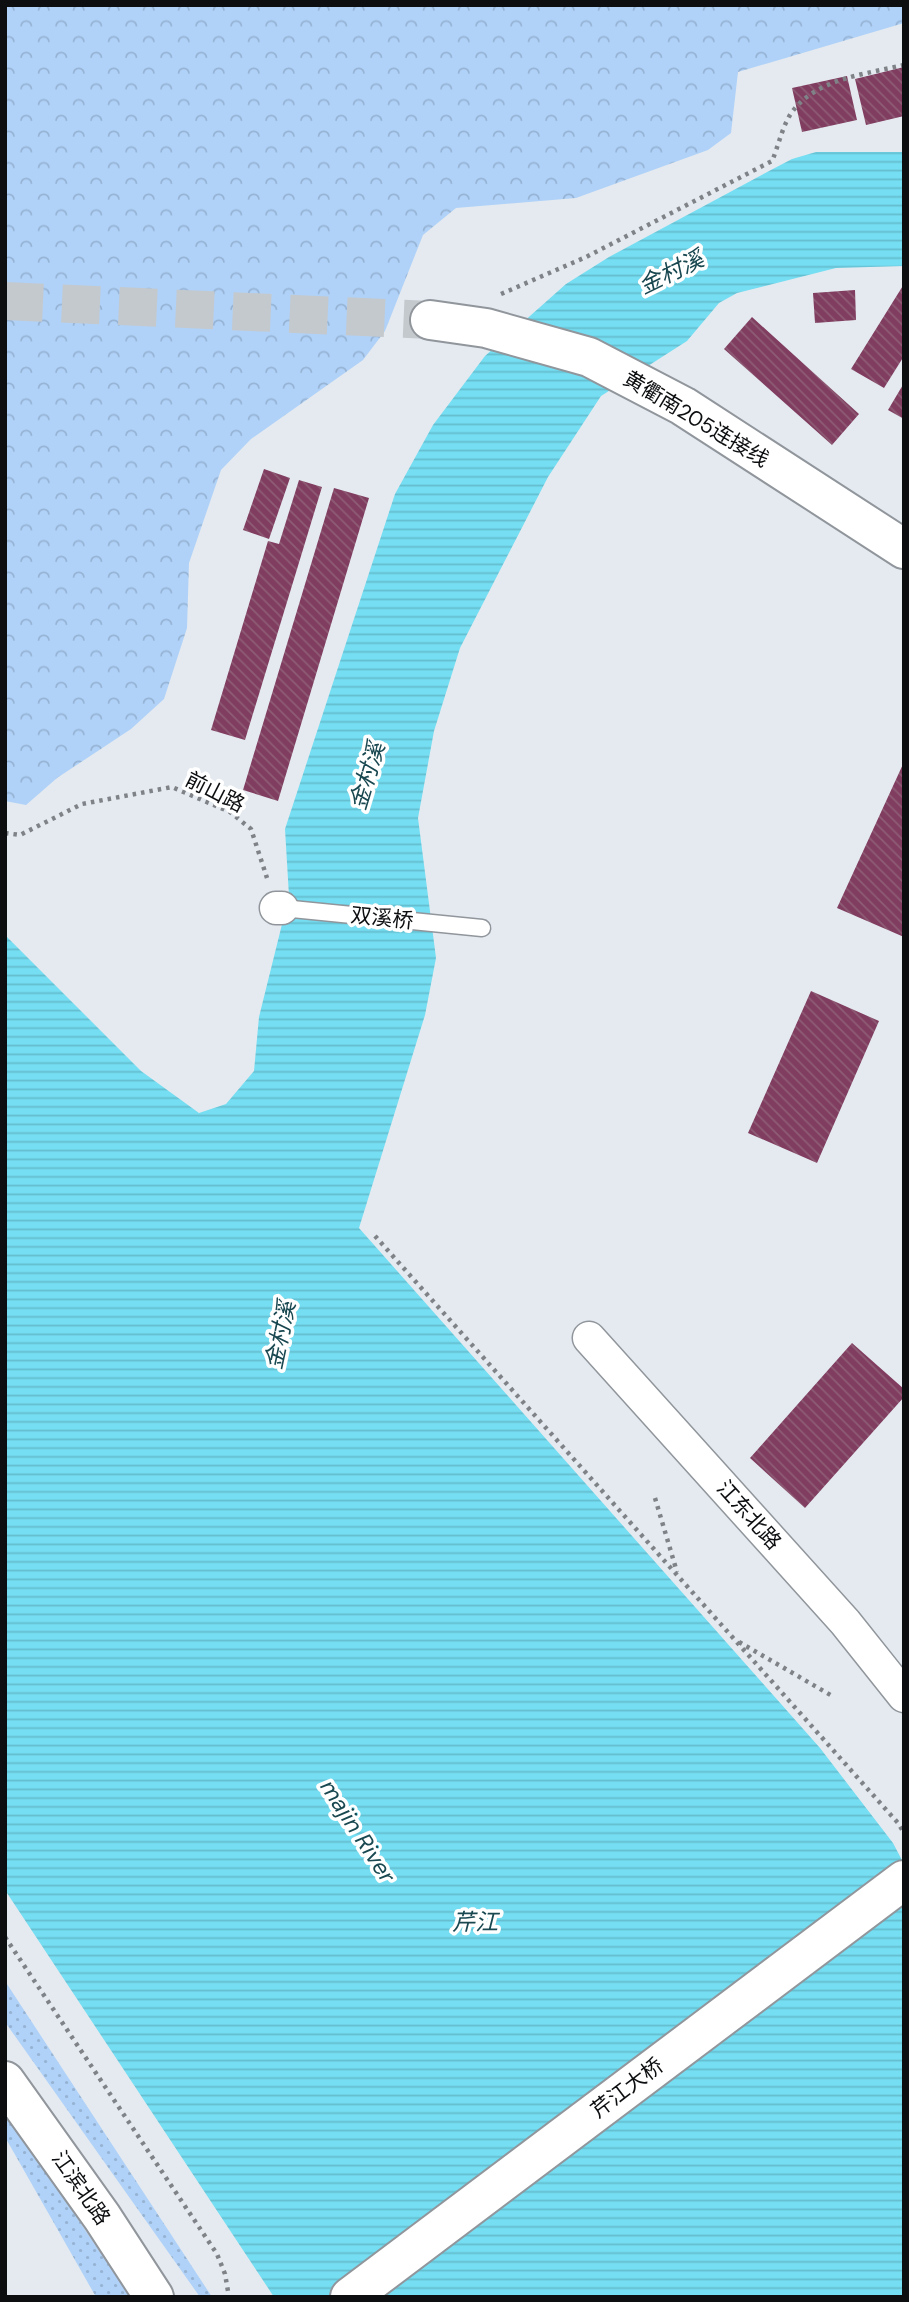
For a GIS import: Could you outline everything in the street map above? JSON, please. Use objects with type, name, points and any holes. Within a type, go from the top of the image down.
[{"type":"main road","name":"黄衢南205连接线","points":[[430,320],[486,328],[589,357],[683,406],[904,549]]},
{"type":"main road","name":"芹江大桥","points":[[350,2297],[904,1880]]},
{"type":"main road","name":"江滨北路","points":[[5,2081],[102,2217],[154,2297]]},
{"type":"street","name":"江东北路","points":[[589,1338],[845,1622],[904,1696]]},
{"type":"lane","name":"双溪桥","points":[[279,908],[482,928]]},
{"type":"path","points":[[490,298],[586,257],[772,161],[790,115],[811,94],[835,83],[904,65]]},
{"type":"path","name":"前山路","points":[[5,833],[20,835],[82,804],[172,787],[230,812],[251,829],[279,908]]},
{"type":"path","points":[[375,1236],[898,1823],[904,1833]]},
{"type":"path","points":[[655,1498],[678,1576]]},
{"type":"path","points":[[735,1640],[834,1696]]},
{"type":"path","points":[[5,1937],[217,2254],[225,2274],[229,2297]]},
{"type":"green space","points":[[5,5],[904,5],[904,23],[738,72],[731,133],[708,150],[576,198],[456,208],[423,235],[385,331],[363,360],[251,439],[221,470],[189,563],[187,628],[164,699],[131,729],[57,778],[26,805],[5,801]]},
{"type":"green space","points":[[5,1981],[212,2297],[200,2297],[5,2022]]},
{"type":"green space","points":[[5,2110],[130,2297],[96,2297],[5,2137]]},
{"type":"water","name":"芹江","points":[[816,152],[904,152],[904,266],[836,268],[737,293],[719,303],[687,341],[601,396],[548,477],[460,648],[434,731],[418,818],[436,958],[425,1015],[359,1228],[820,1748],[893,1843],[904,1864],[904,2297],[274,2297],[5,1890],[5,935],[141,1071],[199,1113],[226,1104],[254,1071],[259,1017],[289,896],[285,829],[395,494],[433,425],[485,356],[566,284],[609,257],[771,170],[792,159]]},
{"type":"building","points":[[904,67],[904,116],[866,125],[855,79]]},
{"type":"building","points":[[847,76],[857,120],[802,132],[792,88]]},
{"type":"building","points":[[904,284],[904,356],[884,388],[851,369]]},
{"type":"building","points":[[855,290],[856,320],[815,323],[813,293]]},
{"type":"building","points":[[752,317],[859,414],[832,445],[724,349]]},
{"type":"building","points":[[904,383],[904,419],[888,410]]},
{"type":"building","points":[[264,469],[290,478],[269,539],[243,530]]},
{"type":"building","points":[[299,480],[322,487],[245,740],[211,730],[268,541],[279,544]]},
{"type":"building","points":[[334,488],[369,498],[278,801],[243,790]]},
{"type":"building","points":[[904,762],[904,937],[837,908]]},
{"type":"building","points":[[811,991],[879,1021],[817,1163],[748,1133]]},
{"type":"building","points":[[852,1343],[904,1389],[904,1397],[805,1508],[750,1458]]},
{"type":"tunnel","points":[[5,301],[430,320]]},
{"type":"water label","name":"金村溪","points":[[671,272]]},
{"type":"water label","name":"金村溪","points":[[367,776]]},
{"type":"water label","name":"金村溪","points":[[280,1335]]},
{"type":"water label","name":"majin River","points":[[358,1831]]}]
